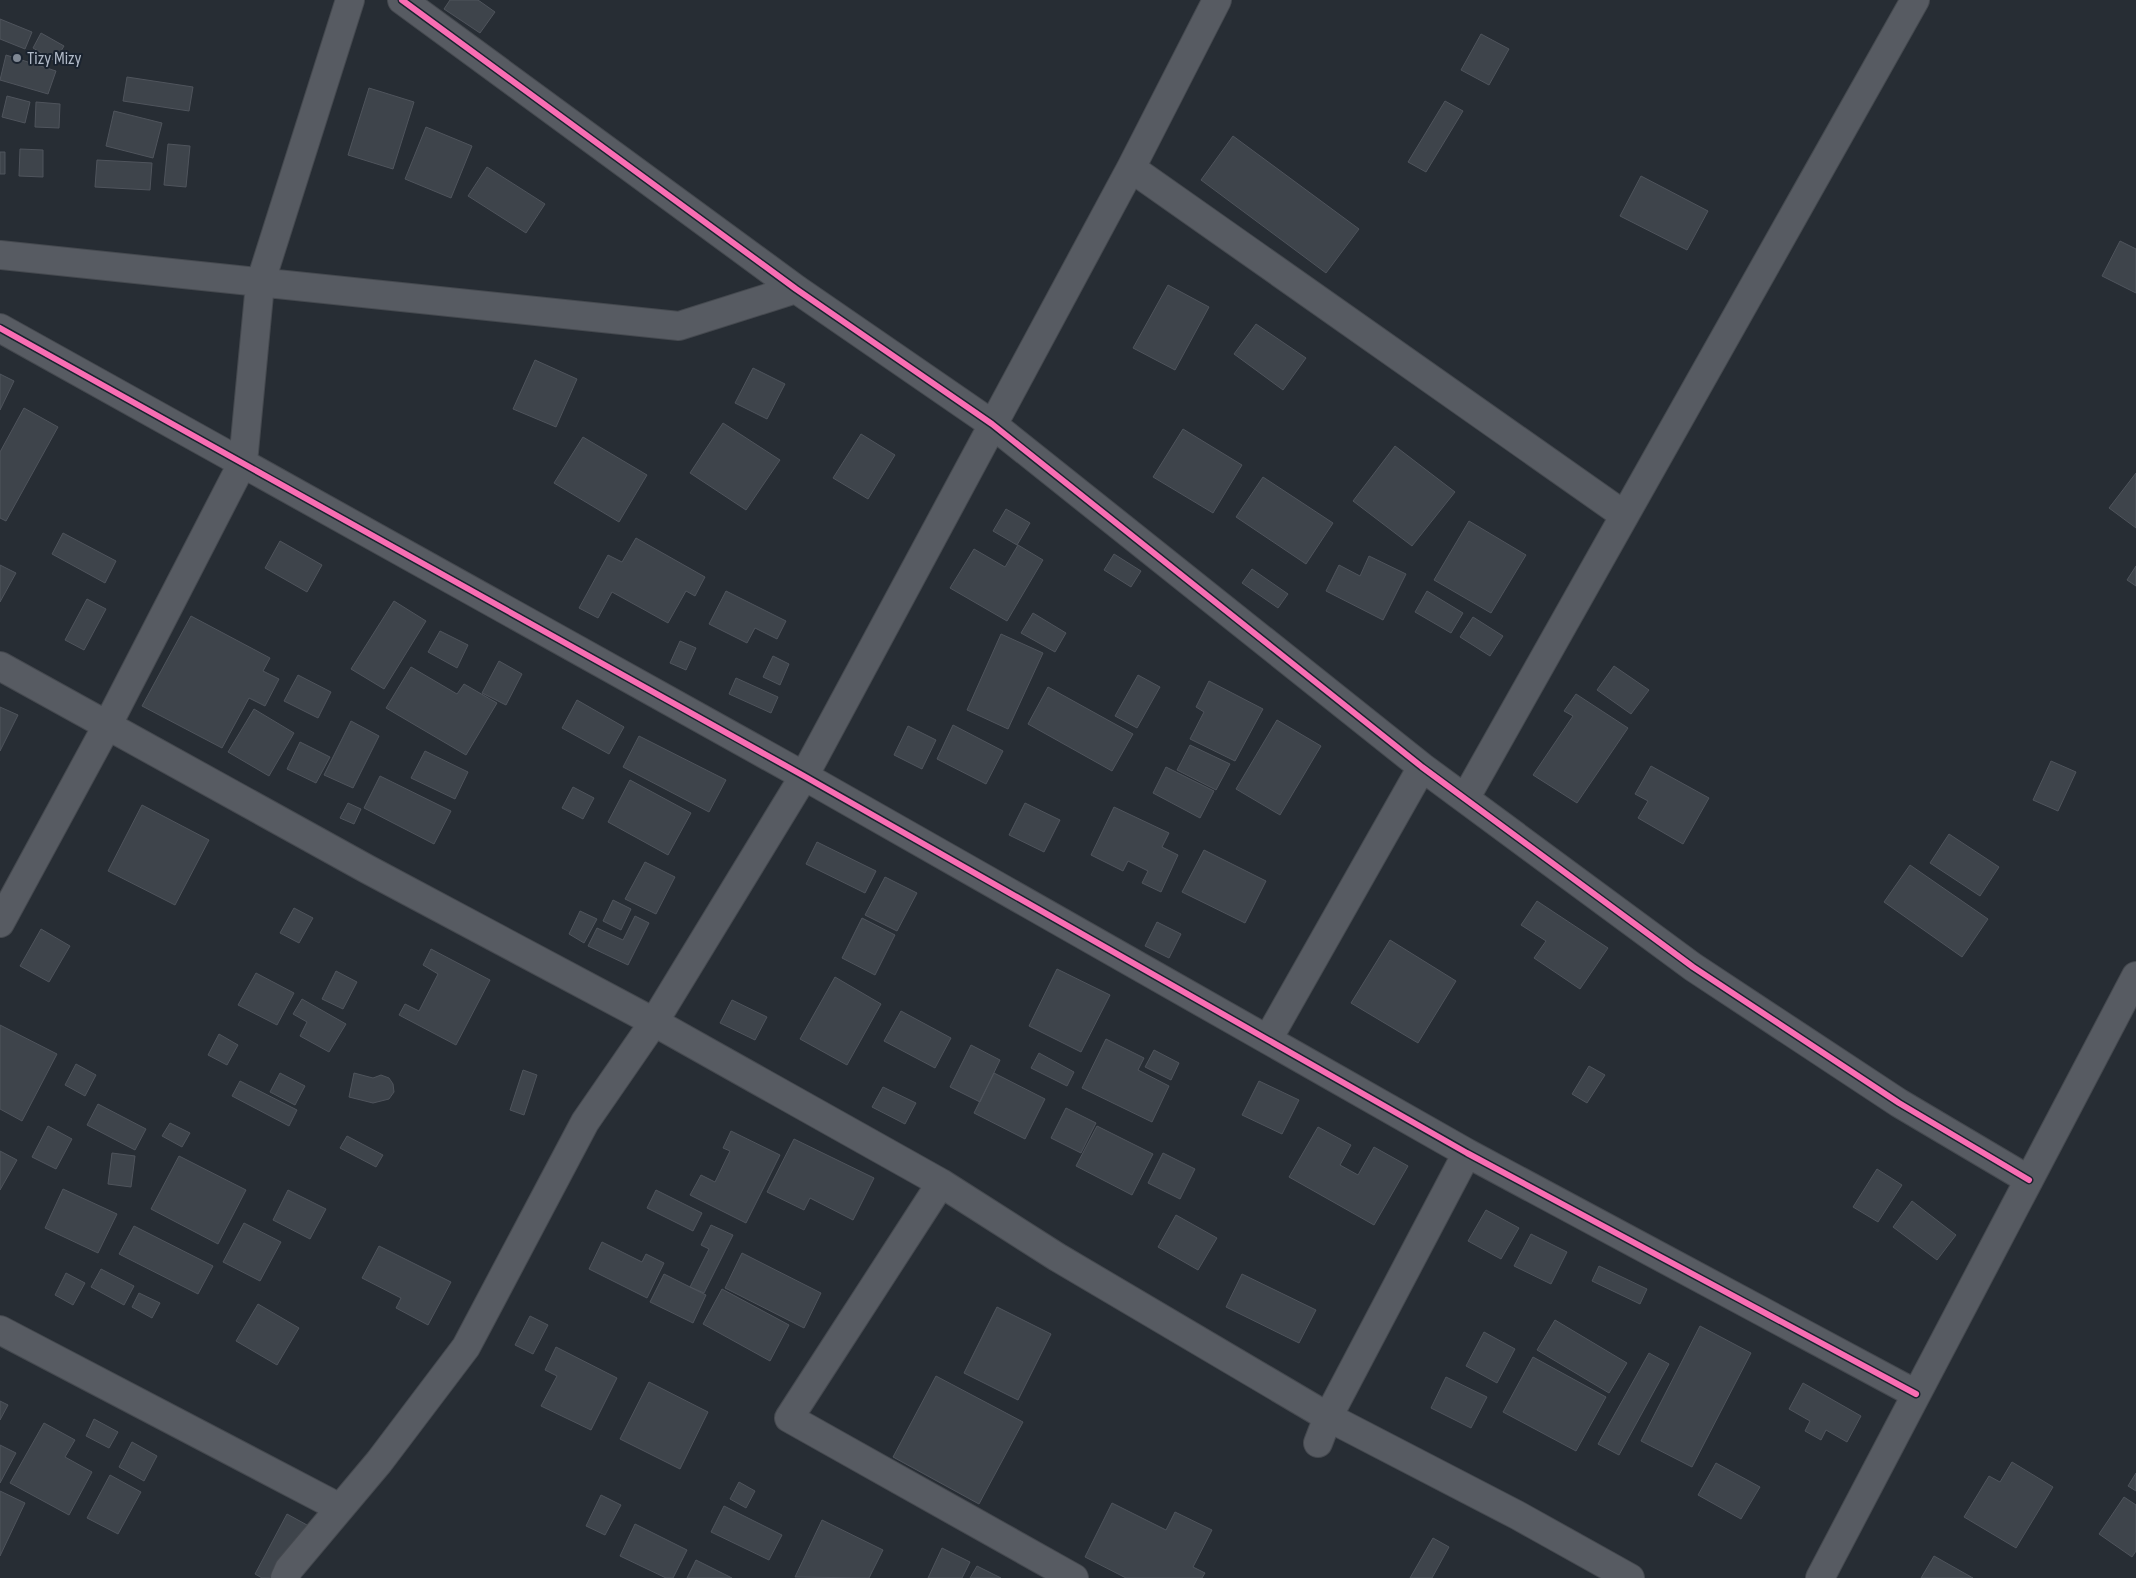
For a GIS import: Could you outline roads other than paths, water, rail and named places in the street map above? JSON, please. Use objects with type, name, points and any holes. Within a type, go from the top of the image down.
[{"type":"street","points":[[0,923],[108,724],[243,462],[260,284],[350,0]]},
{"type":"street","points":[[402,0],[796,290],[992,424],[1422,767],[1693,967],[1899,1103],[2029,1180]]},
{"type":"street","points":[[284,1578],[289,1569],[379,1462],[466,1347],[585,1122],[654,1022],[804,776],[1131,168],[1217,0]]},
{"type":"street","points":[[1466,798],[1915,0]]},
{"type":"street","points":[[1131,168],[1624,515]]},
{"type":"street","points":[[0,255],[260,284],[679,326],[796,290]]},
{"type":"street","points":[[0,328],[804,776],[1467,1153],[1916,1394]]},
{"type":"street","points":[[0,666],[108,724],[366,869],[654,1022],[941,1182],[1056,1257],[1328,1417],[1517,1515],[1630,1578]]},
{"type":"street","points":[[1268,1039],[1422,767]]},
{"type":"street","points":[[1820,1578],[2136,976]]},
{"type":"street","points":[[1318,1443],[1328,1417],[1467,1153]]},
{"type":"street","points":[[941,1182],[789,1418],[1074,1578]]},
{"type":"street","points":[[0,1330],[340,1508]]},
{"type":"place","name":"Tizy Mizy","points":[[17,58]]}]
